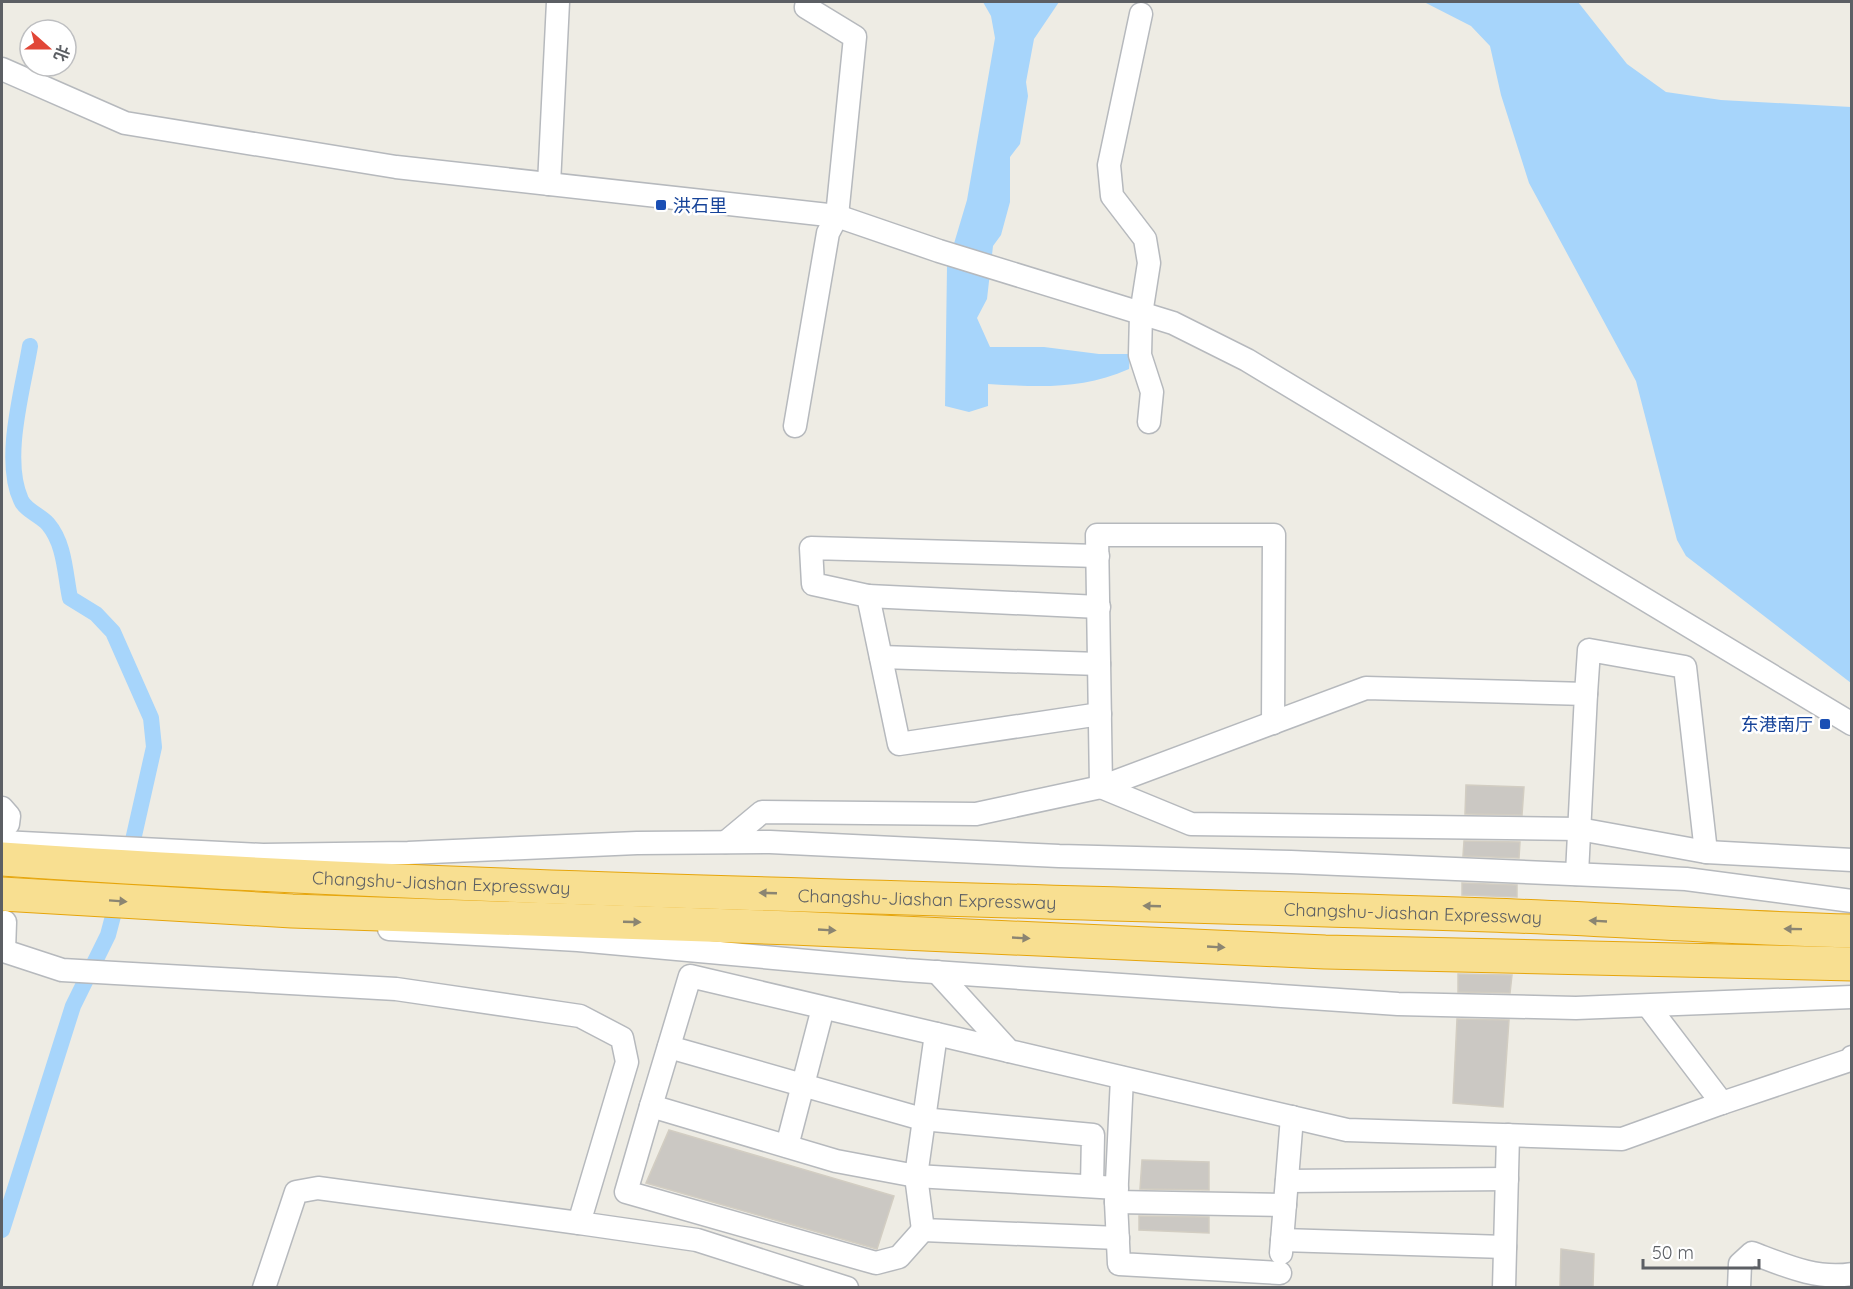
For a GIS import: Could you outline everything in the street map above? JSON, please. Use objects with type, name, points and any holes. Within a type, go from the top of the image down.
[{"type":"highway","name":"Changshu-Jiashan Expressway","points":[[2,859],[65,863],[171,860],[290,875],[976,900],[1492,915],[1712,927],[1851,931]]},
{"type":"highway","name":"Changshu-Jiashan Expressway","points":[[3,908],[61,897],[175,904],[1325,952],[1851,964]]},
{"type":"street","points":[[549,184],[558,2]]},
{"type":"street","points":[[795,426],[828,233],[837,216],[855,37],[806,7],[807,2]]},
{"type":"street","points":[[1141,14],[1109,165],[1112,196],[1145,239],[1149,262],[1141,314],[1140,356],[1152,392],[1149,422]]},
{"type":"street","points":[[2,69],[125,123],[396,167],[837,216],[939,251],[1173,323],[1247,360],[1851,724]]},
{"type":"street","points":[[1101,788],[1097,535],[1274,535],[1273,723]]},
{"type":"street","points":[[1098,556],[811,549],[813,584],[868,596],[1098,607]]},
{"type":"street","points":[[868,596],[899,744],[1100,714]]},
{"type":"street","points":[[1577,874],[1589,650],[1685,667],[1706,852]]},
{"type":"street","points":[[881,657],[1099,664]]},
{"type":"street","points":[[726,842],[762,812],[976,814],[1101,788],[1366,688],[1586,694]]},
{"type":"street","points":[[1101,788],[1191,824],[1579,829],[1706,852],[1851,860]]},
{"type":"street","points":[[4,825],[97,847],[171,860],[263,855],[726,842],[1686,879],[1851,901]]},
{"type":"street","points":[[175,904],[285,921],[447,934],[589,941],[937,972],[1398,1004],[1576,1008],[1649,1007],[1851,997]]},
{"type":"street","points":[[3,908],[3,951],[62,970],[396,989],[580,1016],[622,1038],[627,1062],[579,1223]]},
{"type":"street","points":[[937,972],[1009,1051]]},
{"type":"street","points":[[1118,1238],[923,1230],[898,1257],[876,1263],[626,1192],[690,976],[1347,1130],[1622,1139],[1850,1060],[1851,1057]]},
{"type":"street","points":[[1649,1007],[1722,1103]]},
{"type":"street","points":[[787,1146],[823,1008]]},
{"type":"street","points":[[923,1230],[916,1176],[922,1119],[936,1034]]},
{"type":"street","points":[[669,1047],[922,1119],[1093,1135],[1092,1186]]},
{"type":"street","points":[[1122,1078],[1117,1195],[1119,1264],[1279,1280],[1292,1117]]},
{"type":"street","points":[[651,1106],[836,1161],[916,1176],[1092,1186],[1117,1195],[1285,1205]]},
{"type":"street","points":[[1504,1287],[1508,1135]]},
{"type":"street","points":[[1287,1181],[1507,1179]]},
{"type":"street","points":[[264,1287],[296,1192],[318,1188],[698,1240],[847,1287]]},
{"type":"street","points":[[1282,1240],[1505,1247]]},
{"type":"street","points":[[1739,1287],[1740,1264],[1752,1253],[1801,1272],[1837,1276],[1851,1274]]},
{"type":"water","points":[[983,2],[1059,2],[1034,39],[1026,82],[1028,96],[1020,144],[1010,157],[1010,202],[1001,235],[993,246],[987,299],[977,318],[990,347],[1044,347],[1099,354],[1130,354],[1129,369],[1094,381],[1060,386],[988,384],[988,406],[969,412],[945,406],[947,267],[967,200],[995,38],[991,16]]},
{"type":"water","points":[[1424,2],[1578,2],[1627,64],[1666,92],[1721,100],[1851,107],[1851,683],[1686,556],[1677,540],[1636,381],[1529,183],[1501,95],[1490,46],[1471,26]]},
{"type":"building","points":[[1466,785],[1524,787],[1522,815],[1465,814]]},
{"type":"building","points":[[1464,841],[1520,842],[1519,858],[1463,856]]},
{"type":"building","points":[[1462,883],[1517,885],[1517,897],[1462,895]]},
{"type":"building","points":[[1458,974],[1512,975],[1510,993],[1458,992]]},
{"type":"building","points":[[1457,1019],[1509,1020],[1503,1107],[1453,1103]]},
{"type":"building","points":[[669,1130],[894,1196],[877,1249],[646,1183]]},
{"type":"building","points":[[1142,1160],[1209,1162],[1209,1190],[1140,1189]]},
{"type":"building","points":[[1139,1216],[1209,1217],[1209,1233],[1139,1230]]},
{"type":"building","points":[[1561,1249],[1594,1254],[1593,1287],[1560,1287]]},
{"type":"waterway","points":[[30,346],[14,445],[13,465],[21,500],[54,532],[64,559],[70,598],[96,614],[113,632],[151,718],[154,747],[129,858]]},
{"type":"waterway","points":[[2,1230],[73,1006],[108,935],[118,897]]},
{"type":"place","name":"洪石里","points":[[661,205]]},
{"type":"place","name":"东港南厅","points":[[1825,724]]}]
